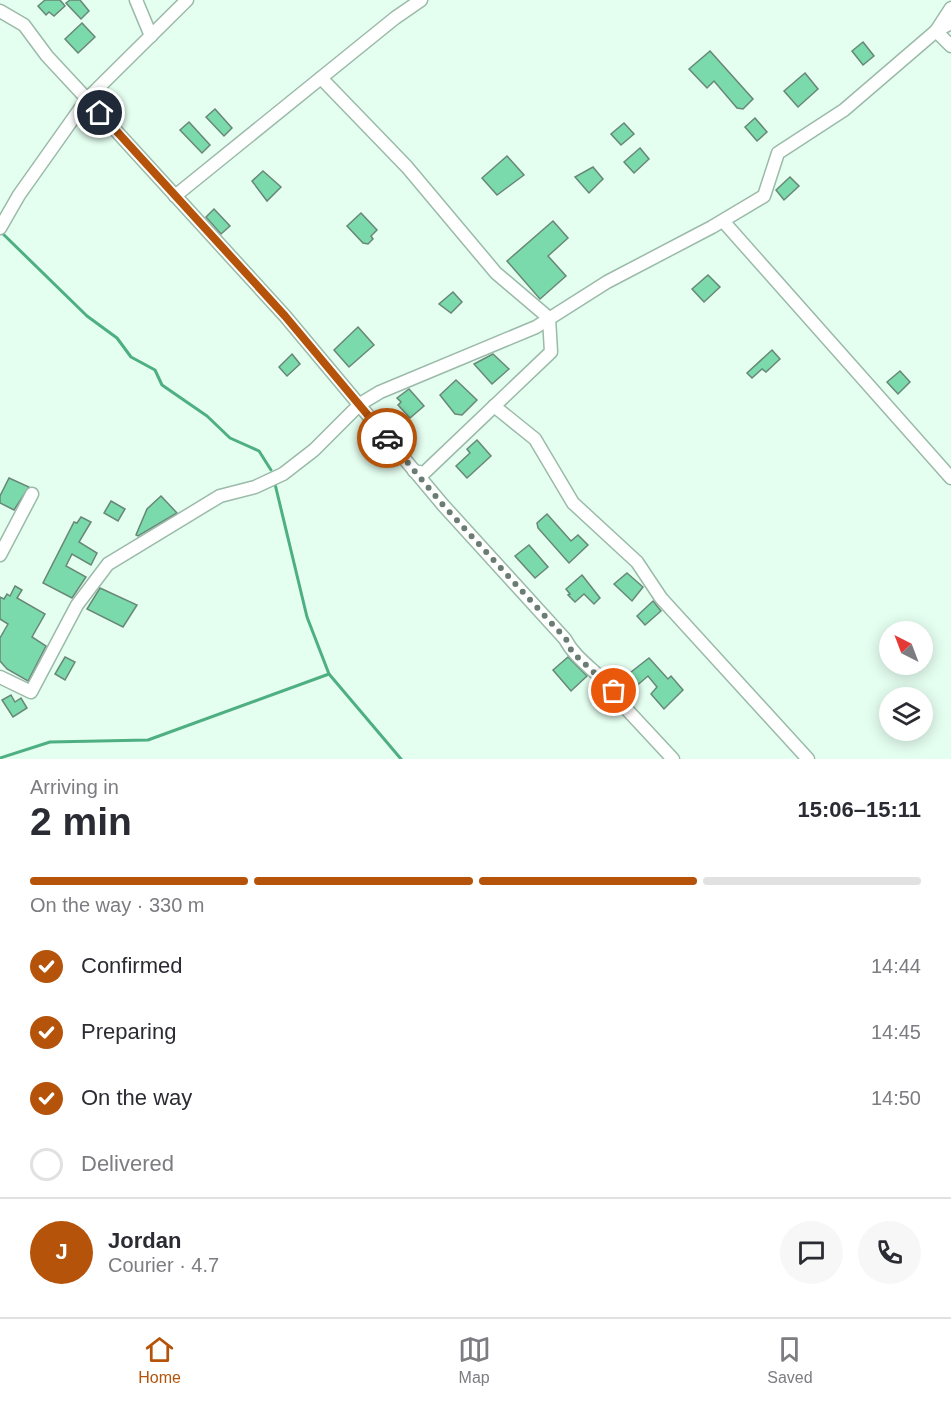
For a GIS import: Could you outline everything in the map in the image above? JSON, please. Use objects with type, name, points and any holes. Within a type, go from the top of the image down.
[{"type":"street","points":[[136,0],[151,36]]},
{"type":"street","points":[[0,228],[19,195],[87,99],[187,0]]},
{"type":"street","points":[[175,196],[395,18],[421,0]]},
{"type":"street","points":[[936,31],[951,8]]},
{"type":"street","points":[[0,11],[24,25],[47,56],[285,316],[414,471],[566,639],[572,652],[614,691],[619,701],[673,759]]},
{"type":"street","points":[[0,677],[31,692],[77,605],[108,564],[220,496],[255,487],[283,474],[314,450],[360,404],[380,392],[526,331],[607,282],[723,221],[764,196],[778,153],[844,110],[936,31],[951,23]]},
{"type":"street","points":[[936,31],[951,46]]},
{"type":"street","points":[[321,78],[408,167],[496,273],[549,318],[551,352],[424,473],[414,471]]},
{"type":"street","points":[[723,221],[951,478]]},
{"type":"street","points":[[494,406],[535,439],[573,503],[637,562],[661,598],[808,759]]},
{"type":"street","points":[[0,555],[32,494]]},
{"type":"building","points":[[45,0],[60,0],[65,6],[54,16],[49,12],[46,15],[38,6]]},
{"type":"building","points":[[70,0],[80,0],[89,11],[81,19],[66,3]]},
{"type":"building","points":[[82,23],[95,37],[78,53],[65,39]]},
{"type":"building","points":[[863,42],[874,56],[863,65],[852,51]]},
{"type":"building","points":[[710,51],[753,99],[743,109],[737,108],[714,81],[707,88],[689,69]]},
{"type":"building","points":[[805,73],[818,89],[798,107],[784,91]]},
{"type":"building","points":[[215,109],[232,128],[224,136],[206,117]]},
{"type":"building","points":[[755,118],[767,132],[757,141],[745,127]]},
{"type":"building","points":[[189,122],[210,145],[202,153],[180,130]]},
{"type":"building","points":[[624,123],[634,134],[621,145],[611,134]]},
{"type":"building","points":[[640,148],[649,159],[634,173],[624,162]]},
{"type":"building","points":[[507,156],[524,175],[497,195],[482,178]]},
{"type":"building","points":[[593,167],[603,179],[589,193],[575,177]]},
{"type":"building","points":[[263,171],[281,187],[267,201],[252,181]]},
{"type":"building","points":[[790,177],[799,186],[784,200],[776,190]]},
{"type":"building","points":[[214,209],[230,226],[221,234],[206,217]]},
{"type":"building","points":[[361,213],[377,230],[371,236],[373,239],[368,244],[363,243],[347,226]]},
{"type":"building","points":[[553,221],[568,238],[548,256],[566,276],[540,299],[507,261]]},
{"type":"building","points":[[708,275],[720,287],[704,302],[692,289]]},
{"type":"building","points":[[453,292],[462,302],[451,313],[439,304]]},
{"type":"building","points":[[358,327],[374,345],[349,367],[334,350]]},
{"type":"building","points":[[772,350],[780,359],[766,372],[762,369],[752,378],[747,373]]},
{"type":"building","points":[[292,354],[300,364],[287,376],[279,367]]},
{"type":"building","points":[[493,354],[509,369],[492,384],[474,364]]},
{"type":"building","points":[[900,371],[910,382],[898,394],[887,382]]},
{"type":"building","points":[[456,380],[477,400],[462,415],[455,414],[440,395]]},
{"type":"building","points":[[409,389],[424,406],[410,418],[398,405],[401,402],[397,398]]},
{"type":"building","points":[[477,440],[491,456],[467,478],[456,466],[470,453],[467,449]]},
{"type":"building","points":[[9,478],[29,487],[14,510],[0,503],[0,496]]},
{"type":"building","points":[[161,496],[177,513],[138,536],[136,535],[147,509]]},
{"type":"building","points":[[111,501],[125,509],[118,521],[104,513]]},
{"type":"building","points":[[547,514],[571,541],[578,535],[588,545],[569,563],[538,528],[537,523]]},
{"type":"building","points":[[81,517],[91,522],[79,542],[97,553],[91,565],[72,554],[66,566],[86,577],[72,598],[43,583],[74,522],[77,523]]},
{"type":"building","points":[[529,545],[548,567],[535,578],[515,556]]},
{"type":"building","points":[[627,573],[643,587],[632,601],[614,584]]},
{"type":"building","points":[[582,575],[600,598],[594,604],[584,594],[575,602],[568,595],[570,594],[566,589]]},
{"type":"building","points":[[15,586],[22,590],[17,598],[45,614],[32,637],[46,646],[28,681],[7,669],[0,661],[0,638],[8,624],[0,619],[0,597],[4,599],[7,594],[10,596]]},
{"type":"building","points":[[100,588],[137,605],[123,627],[87,609]]},
{"type":"building","points":[[653,601],[661,611],[645,625],[637,616]]},
{"type":"building","points":[[65,657],[75,662],[65,680],[55,674]]},
{"type":"building","points":[[568,657],[587,676],[571,691],[553,670]]},
{"type":"building","points":[[649,658],[668,679],[671,676],[683,690],[664,709],[651,694],[657,687],[648,676],[627,694],[617,683]]},
{"type":"building","points":[[11,695],[15,702],[21,698],[27,708],[13,717],[2,700]]},
{"type":"waterway","points":[[1,232],[87,316],[117,338],[131,357],[155,370],[162,385],[207,416],[230,438],[259,451],[271,470]]},
{"type":"waterway","points":[[275,484],[307,617],[329,674],[401,759]]},
{"type":"waterway","points":[[0,758],[50,742],[148,740],[329,674]]},
{"type":"way so far","points":[[387,438],[443,505],[566,639],[572,652],[614,691]]},
{"type":"route","points":[[100,113],[213,240],[285,316],[387,438]]}]
